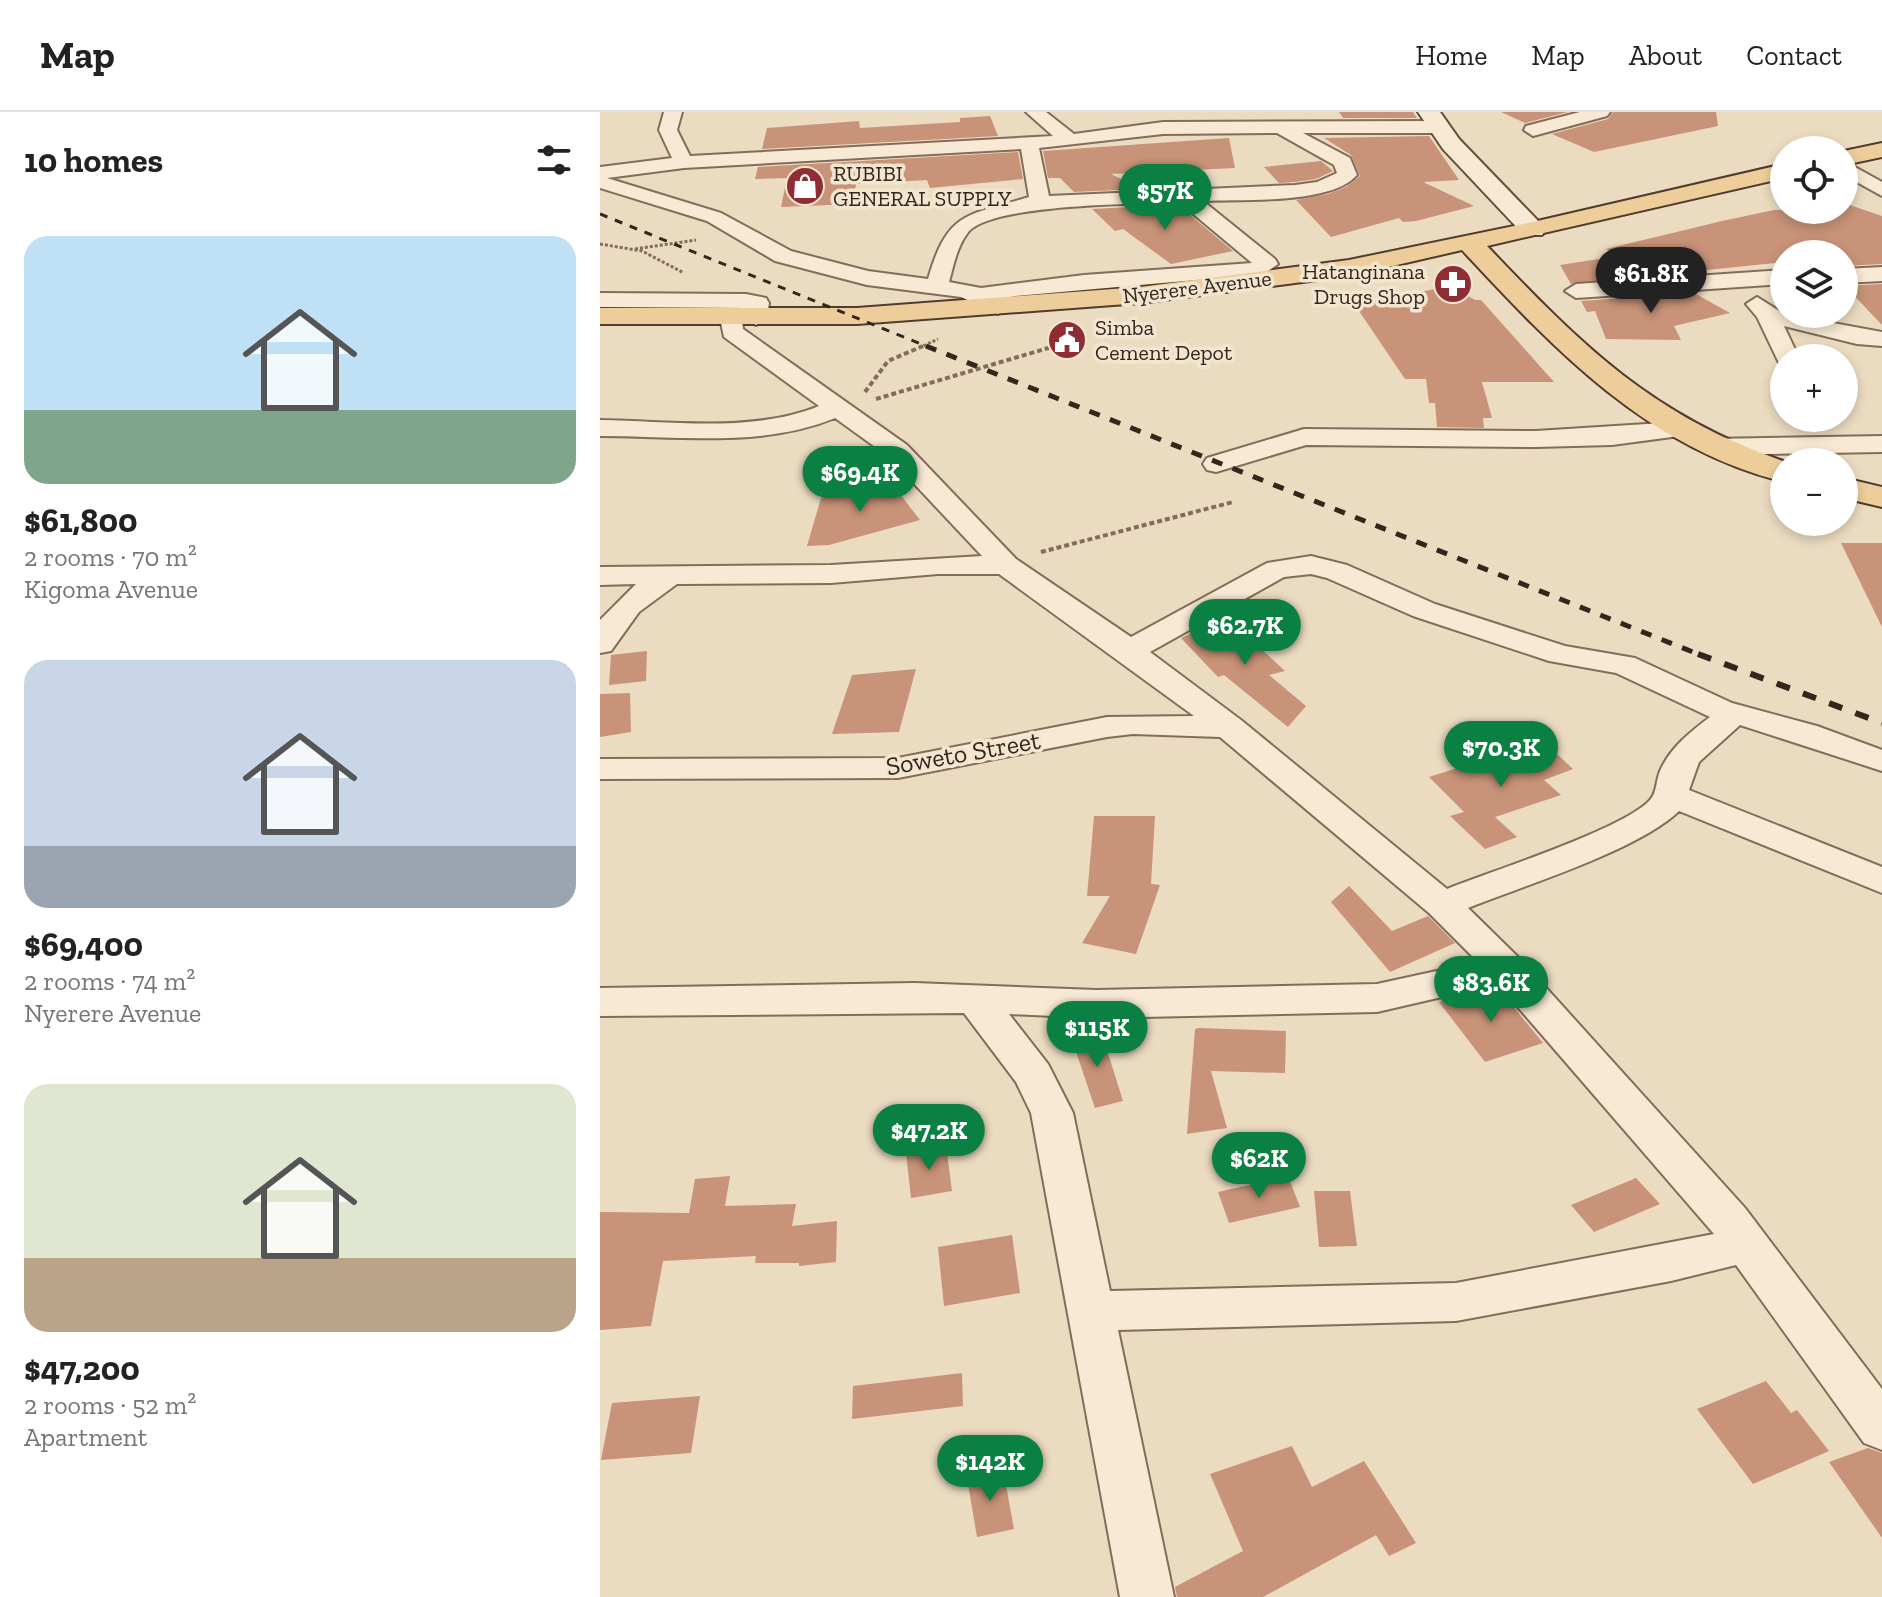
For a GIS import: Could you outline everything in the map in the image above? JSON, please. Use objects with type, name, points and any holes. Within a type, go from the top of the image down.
[{"type":"main road","points":[[1434,120],[1451,144],[1533,230]]},
{"type":"main road","points":[[1858,155],[1882,150]]},
{"type":"main road","name":"Nyerere Avenue","points":[[600,316],[990,301],[1080,301],[1349,268],[1533,230],[1770,174]]},
{"type":"main road","points":[[1468,241],[1612,387],[1709,447],[1770,467]]},
{"type":"main road","points":[[1858,491],[1882,497]]},
{"type":"street","points":[[673,112],[668,130],[684,162]]},
{"type":"street","points":[[1035,112],[1070,140]]},
{"type":"street","points":[[937,285],[947,249],[964,224],[1036,203],[1295,191],[1322,187],[1347,175],[1343,162],[1275,128],[1218,112]]},
{"type":"street","points":[[1533,130],[1601,112]]},
{"type":"street","points":[[600,173],[684,162],[1029,143],[1192,126],[1275,128],[1434,120]]},
{"type":"street","points":[[1029,143],[1031,163],[1041,194],[1036,203]]},
{"type":"street","points":[[1858,175],[1882,190]]},
{"type":"street","points":[[600,182],[714,217],[749,234],[764,248],[867,278],[937,285],[990,301],[1049,285],[1174,277],[1256,269],[1267,264],[1184,196]]},
{"type":"street","points":[[1858,275],[1882,274]]},
{"type":"street","points":[[1576,291],[1770,278]]},
{"type":"street","points":[[1730,280],[1767,315],[1780,344]]},
{"type":"street","points":[[600,300],[730,312],[732,332],[898,451],[1006,565],[1129,651],[1229,727],[1442,904],[1507,969],[1746,1244],[1882,1428]]},
{"type":"street","points":[[1767,315],[1857,337],[1882,339]]},
{"type":"street","points":[[600,428],[762,429],[795,425],[836,408]]},
{"type":"street","points":[[1216,464],[1304,437],[1536,439],[1612,437],[1678,430]]},
{"type":"street","points":[[1821,432],[1831,445]]},
{"type":"street","points":[[1709,447],[1882,444]]},
{"type":"street","points":[[600,576],[831,574],[938,565],[1006,565]]},
{"type":"street","points":[[1129,651],[1277,569],[1311,565],[1337,571],[1424,610],[1560,654],[1624,665],[1733,715],[1805,733],[1882,761]]},
{"type":"street","points":[[600,644],[613,620],[632,599],[668,577]]},
{"type":"street","points":[[1442,904],[1618,832],[1658,811],[1671,795],[1681,765],[1701,740],[1733,715]]},
{"type":"street","name":"Soweto Street","points":[[600,769],[898,768],[1120,725],[1229,727]]},
{"type":"street","points":[[1671,795],[1882,881]]},
{"type":"street","points":[[600,1002],[899,997],[1096,1004],[1377,998],[1507,969]]},
{"type":"street","points":[[977,1001],[1046,1094],[1147,1597]]},
{"type":"street","points":[[1090,1311],[1456,1302],[1671,1263],[1746,1244]]},
{"type":"path","points":[[600,244],[635,249],[698,240],[764,248]]},
{"type":"path","points":[[635,249],[688,276],[730,312]]},
{"type":"path","points":[[836,408],[1052,349],[1063,338],[1080,301]]},
{"type":"path","points":[[836,408],[867,391],[888,361],[940,339]]},
{"type":"path","points":[[1006,565],[1061,544],[1105,532],[1179,520],[1233,502]]},
{"type":"building","points":[[1339,112],[1413,112],[1417,118],[1343,118]]},
{"type":"building","points":[[1501,112],[1568,112],[1525,123]]},
{"type":"building","points":[[1613,112],[1716,112],[1718,126],[1594,152],[1552,134],[1608,119]]},
{"type":"building","points":[[990,116],[998,136],[762,149],[767,128],[859,121],[860,128],[960,122],[960,118]]},
{"type":"building","points":[[1429,136],[1459,180],[1423,182],[1474,206],[1416,221],[1403,222],[1399,218],[1331,237],[1296,200],[1328,194],[1346,187],[1360,176],[1351,155],[1324,138]]},
{"type":"building","points":[[1229,138],[1235,168],[1111,174],[1140,189],[1074,192],[1060,178],[1048,178],[1043,151]]},
{"type":"building","points":[[1018,152],[1023,179],[930,188],[927,180],[856,184],[853,204],[781,207],[787,178],[755,179],[758,167]]},
{"type":"building","points":[[1321,161],[1333,171],[1316,179],[1295,182],[1279,183],[1264,167]]},
{"type":"building","points":[[1172,205],[1189,214],[1233,251],[1171,264],[1123,229],[1115,231],[1092,209]]},
{"type":"building","points":[[1858,208],[1882,216],[1882,264],[1858,265],[1858,240],[1770,240],[1770,263],[1571,284],[1560,265],[1618,256],[1606,249],[1770,211],[1770,224],[1858,224]]},
{"type":"building","points":[[1882,284],[1882,325],[1858,300],[1858,285]]},
{"type":"building","points":[[1450,286],[1475,300],[1481,300],[1554,382],[1482,382],[1492,418],[1483,418],[1484,428],[1437,427],[1435,403],[1429,403],[1426,379],[1405,379],[1355,305]]},
{"type":"building","points":[[1694,293],[1730,313],[1674,326],[1681,340],[1606,339],[1595,311],[1587,312],[1581,301]]},
{"type":"building","points":[[890,481],[920,520],[829,545],[807,546],[821,498]]},
{"type":"building","points":[[1841,543],[1882,543],[1882,627]]},
{"type":"building","points":[[1228,618],[1285,671],[1269,675],[1306,706],[1288,727],[1224,675],[1218,677],[1181,638]]},
{"type":"building","points":[[647,651],[646,681],[609,685],[611,655]]},
{"type":"building","points":[[916,669],[899,732],[832,734],[852,675]]},
{"type":"building","points":[[630,693],[631,732],[600,737],[600,694]]},
{"type":"building","points":[[1543,741],[1573,769],[1544,780],[1561,795],[1495,817],[1517,837],[1485,849],[1450,816],[1464,812],[1429,777]]},
{"type":"building","points":[[1094,816],[1155,816],[1151,884],[1160,885],[1136,954],[1082,943],[1110,896],[1087,896]]},
{"type":"building","points":[[1349,886],[1392,931],[1428,916],[1455,943],[1390,972],[1331,902]]},
{"type":"building","points":[[1499,989],[1543,1043],[1485,1062],[1439,1002]]},
{"type":"building","points":[[1195,1029],[1286,1031],[1285,1073],[1211,1071],[1227,1128],[1187,1134]]},
{"type":"building","points":[[1101,1031],[1123,1101],[1095,1108],[1071,1037]]},
{"type":"building","points":[[946,1145],[952,1191],[911,1198],[906,1152]]},
{"type":"building","points":[[730,1176],[725,1206],[796,1204],[792,1226],[837,1221],[836,1262],[799,1266],[799,1263],[755,1263],[756,1256],[663,1261],[651,1326],[600,1330],[600,1212],[689,1213],[695,1179]]},
{"type":"building","points":[[1288,1176],[1300,1207],[1229,1223],[1218,1192]]},
{"type":"building","points":[[1636,1178],[1660,1204],[1594,1232],[1571,1205]]},
{"type":"building","points":[[1314,1191],[1350,1191],[1357,1246],[1319,1247]]},
{"type":"building","points":[[1012,1235],[1020,1293],[944,1306],[938,1247]]},
{"type":"building","points":[[962,1373],[963,1406],[852,1419],[853,1386]]},
{"type":"building","points":[[1766,1381],[1791,1413],[1797,1410],[1829,1451],[1753,1484],[1697,1409]]},
{"type":"building","points":[[700,1396],[691,1453],[601,1460],[612,1403]]},
{"type":"building","points":[[1292,1446],[1312,1487],[1364,1461],[1416,1543],[1389,1556],[1376,1535],[1263,1597],[1177,1597],[1175,1587],[1243,1551],[1210,1474]]},
{"type":"building","points":[[1868,1448],[1882,1453],[1882,1538],[1829,1462]]},
{"type":"building","points":[[1003,1469],[1014,1529],[977,1537],[967,1478]]},
{"type":"railway","points":[[600,214],[930,348]]},
{"type":"railway","points":[[926,346],[930,348]]},
{"type":"railway","points":[[930,348],[1703,656]]},
{"type":"railway","points":[[1698,654],[1882,723]]},
{"type":"place","name":"RUBIBI GENERAL SUPPLY","points":[[805,186]]},
{"type":"place","name":"Hatanginana Drugs Shop","points":[[1453,284]]},
{"type":"place","name":"Simba Cement Depot","points":[[1067,340]]}]
